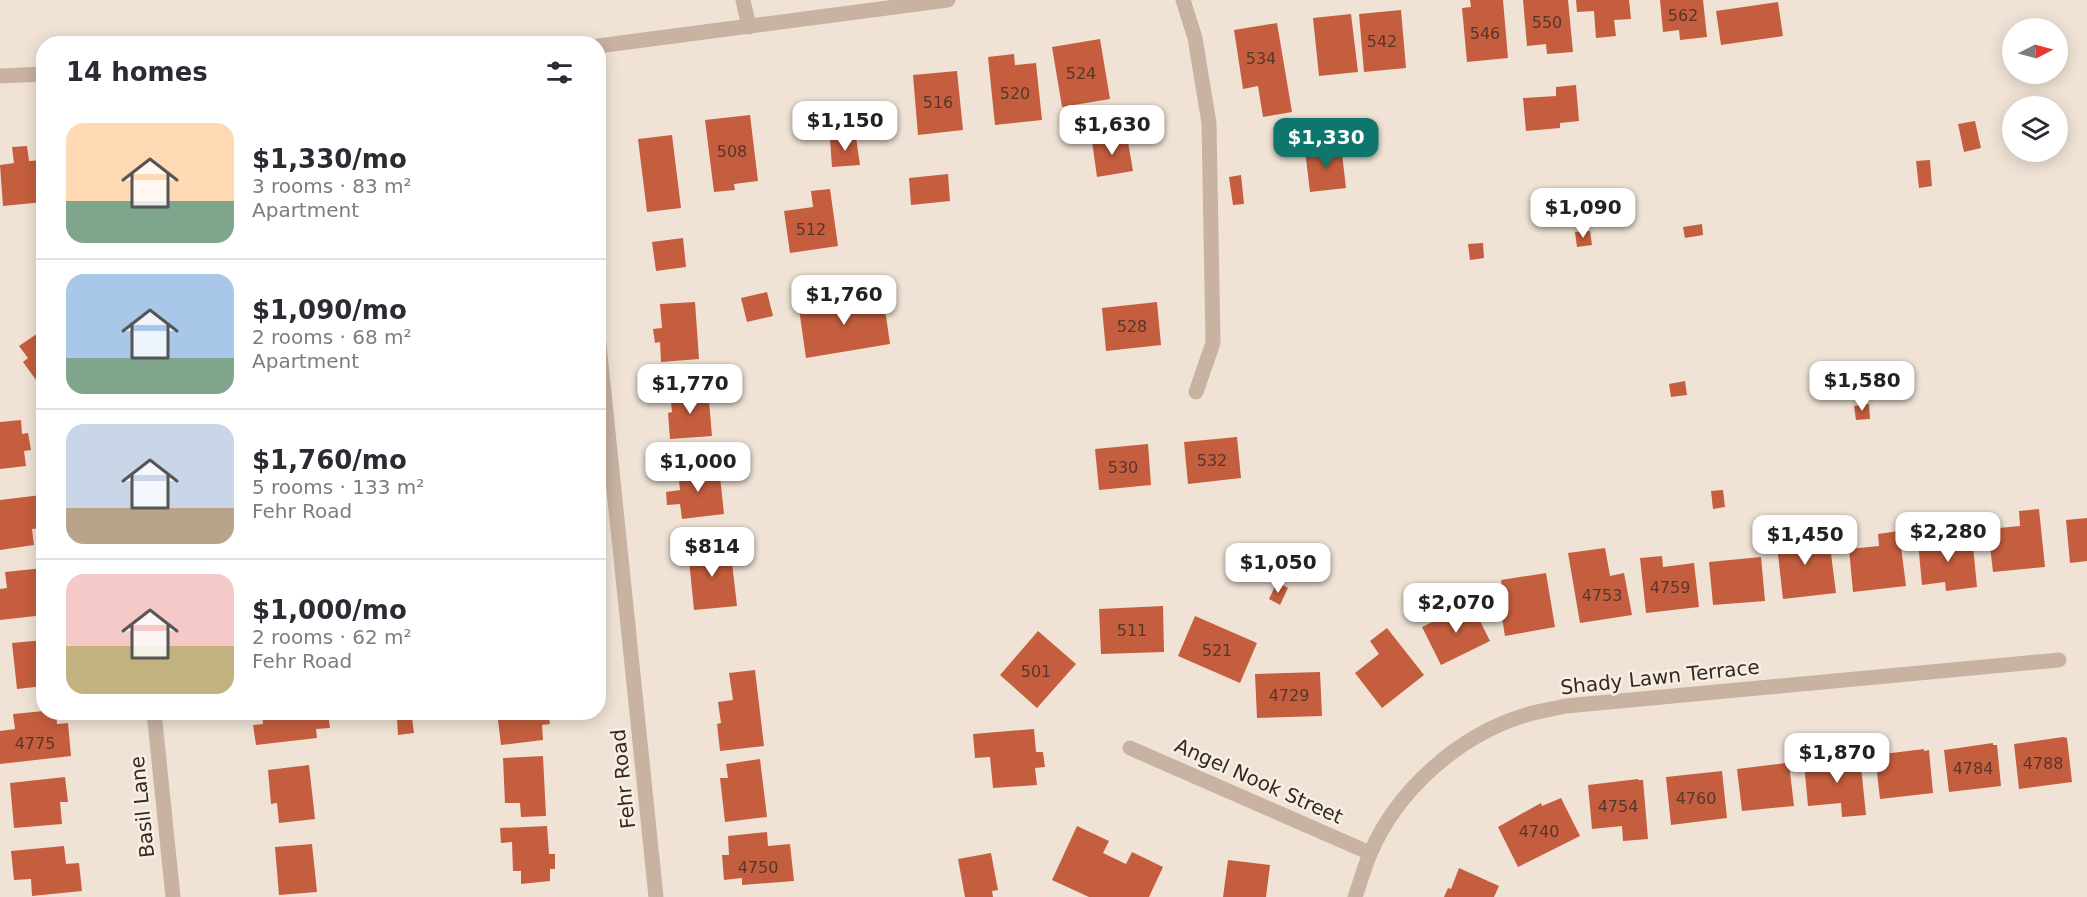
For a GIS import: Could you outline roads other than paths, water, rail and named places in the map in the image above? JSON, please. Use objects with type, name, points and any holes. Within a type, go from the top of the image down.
[{"type":"street","points":[[743,0],[749,27]]},
{"type":"street","points":[[606,45],[948,0]]},
{"type":"street","points":[[1182,0],[1195,38],[1209,123],[1213,344],[1196,392]]},
{"type":"street","points":[[0,76],[36,74]]},
{"type":"street","name":"Fehr Road","points":[[606,413],[656,897]]},
{"type":"street","name":"Shady Lawn Terrace","points":[[1355,897],[1370,853],[1391,816],[1426,775],[1450,754],[1486,731],[1525,715],[1566,706],[2059,660]]},
{"type":"street","name":"Basil Lane","points":[[155,720],[173,897]]},
{"type":"street","name":"Angel Nook Street","points":[[1131,748],[1370,853]]}]
